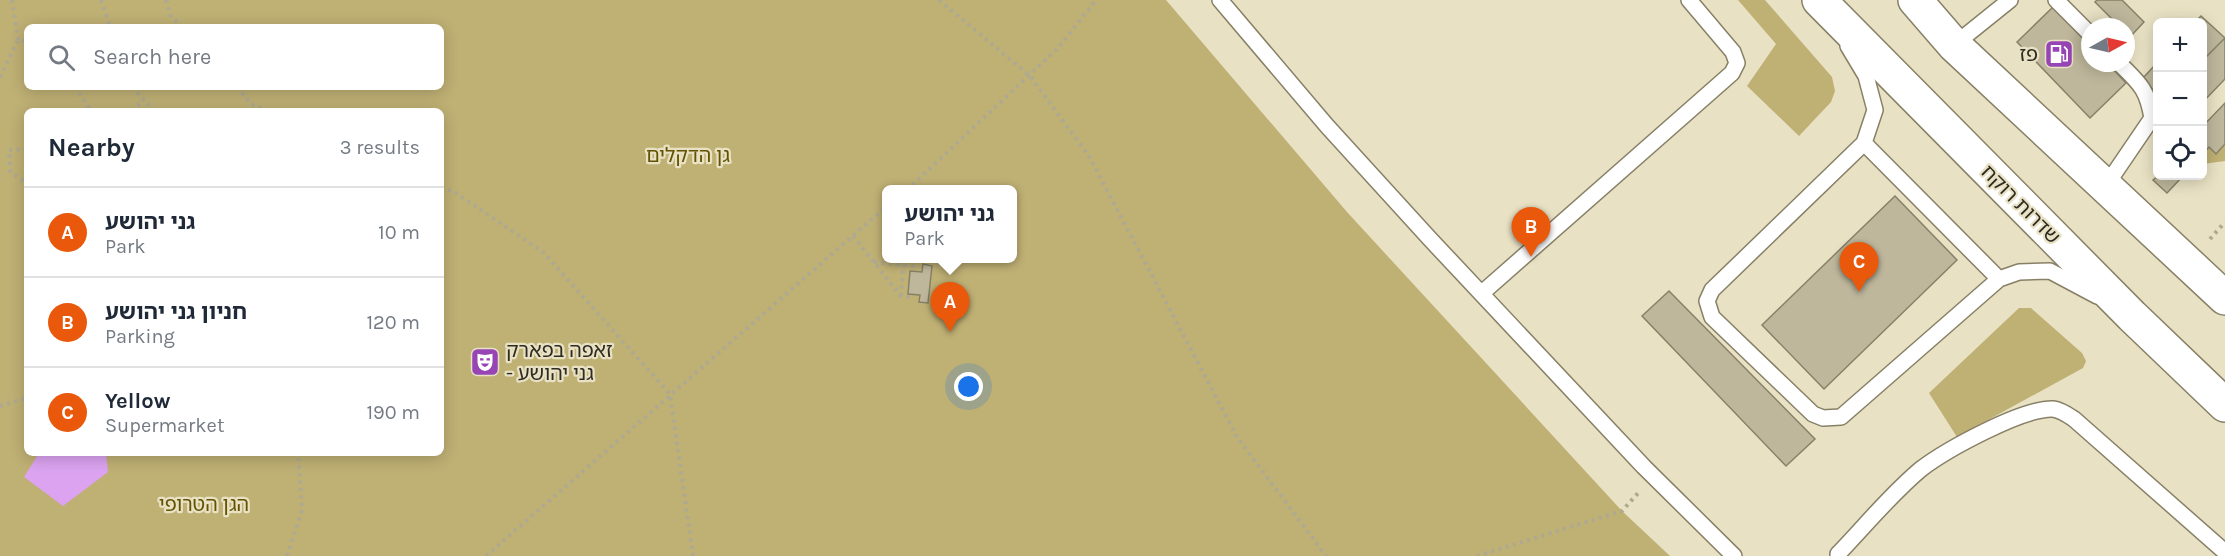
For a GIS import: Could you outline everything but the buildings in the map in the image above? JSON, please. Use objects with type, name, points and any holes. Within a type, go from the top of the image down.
[{"type":"main road","points":[[1915,0],[1954,45],[2225,298]]},
{"type":"main road","name":"שדרות רוקח","points":[[1822,3],[2132,316],[2225,405]]},
{"type":"lane","points":[[1220,0],[1327,126],[1558,377],[1734,556]]},
{"type":"lane","points":[[1482,293],[1732,74],[1737,63],[1733,52],[1689,0]]},
{"type":"lane","points":[[1954,45],[2010,0]]},
{"type":"lane","points":[[2056,0],[2081,25]]},
{"type":"lane","points":[[1822,3],[1866,76],[1875,110],[1864,143],[1712,290],[1707,301],[1712,317],[1813,414],[1823,418],[1841,417],[1999,279],[2019,272],[2050,271],[2132,316]]},
{"type":"lane","points":[[2105,187],[2152,117],[2144,87],[2128,72]]},
{"type":"lane","points":[[1864,143],[1999,279]]},
{"type":"lane","points":[[1838,554],[1904,485],[1943,454],[1984,432],[2040,411],[2054,409],[2074,419],[2225,552]]},
{"type":"path","points":[[0,77],[18,40],[12,0]]},
{"type":"path","points":[[101,0],[109,24]]},
{"type":"path","points":[[166,0],[170,15],[179,24]]},
{"type":"path","points":[[939,0],[1030,76],[1089,156],[1237,437],[1326,556]]},
{"type":"path","points":[[911,185],[1058,48],[1096,0]]},
{"type":"path","points":[[18,40],[24,41]]},
{"type":"path","points":[[77,90],[89,108]]},
{"type":"path","points":[[135,90],[152,108]]},
{"type":"path","points":[[239,90],[251,104],[261,108]]},
{"type":"path","points":[[135,108],[143,100]]},
{"type":"path","points":[[24,149],[9,150],[10,171],[24,182]]},
{"type":"path","points":[[444,188],[543,252],[670,394],[693,556]]},
{"type":"path","points":[[486,556],[882,210]]},
{"type":"path","points":[[2210,240],[2225,222]]},
{"type":"path","points":[[853,236],[902,296],[914,298]]},
{"type":"path","points":[[874,262],[882,263]]},
{"type":"path","points":[[884,263],[918,267]]},
{"type":"path","points":[[902,296],[903,265]]},
{"type":"path","points":[[0,406],[24,399]]},
{"type":"path","points":[[287,556],[302,510],[298,456]]},
{"type":"path","points":[[1477,556],[1622,511],[1654,476]]},
{"type":"green space","points":[[0,0],[1166,0],[1347,212],[1622,511],[1670,556],[0,556]]},
{"type":"green space","points":[[1738,0],[1765,0],[1832,77],[1835,91],[1831,102],[1799,136],[1747,86],[1776,44]]},
{"type":"green space","points":[[2225,103],[2225,161],[2207,163],[2207,122]]},
{"type":"green space","points":[[2019,308],[2031,308],[2082,353],[2086,361],[2083,368],[1957,437],[1929,393]]},
{"type":"shaded area","points":[[37,456],[106,456],[108,472],[63,506],[24,477]]},
{"type":"place","name":"פז","points":[[2059,54]]},
{"type":"place","name":"חניון גני יהושע","points":[[1531,257]]},
{"type":"place","name":"Yellow","points":[[1859,292]]},
{"type":"place","name":"גני יהושע","points":[[950,332]]},
{"type":"place","name":"זאפה בפארק - גני יהושע","points":[[485,362]]},
{"type":"park label","name":"גן הדקלים","points":[[688,155]]},
{"type":"park label","name":"הגן הטרופי","points":[[204,504]]}]
